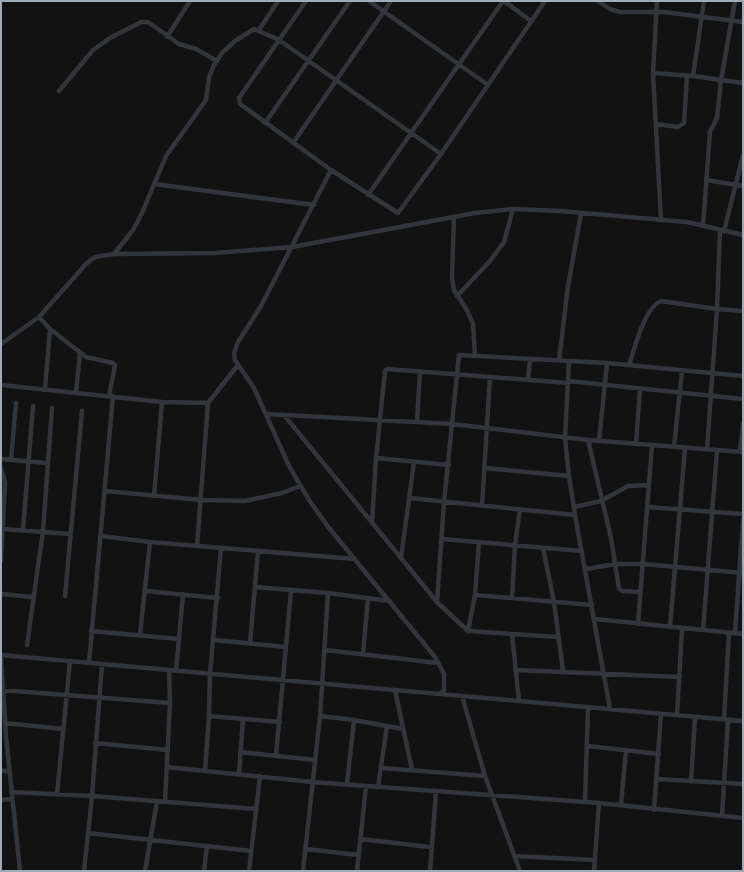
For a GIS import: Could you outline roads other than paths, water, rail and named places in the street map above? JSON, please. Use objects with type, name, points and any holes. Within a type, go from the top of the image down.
[{"type":"street","points":[[167,37],[190,1]]},
{"type":"street","points":[[259,30],[278,1]]},
{"type":"street","points":[[306,1],[238,101],[292,144],[368,195],[398,213],[441,154],[545,1]]},
{"type":"street","points":[[265,123],[350,1]]},
{"type":"street","points":[[369,1],[488,85]]},
{"type":"street","points":[[292,144],[391,1]]},
{"type":"street","points":[[368,195],[504,1],[531,21]]},
{"type":"street","points":[[598,1],[610,9],[620,12],[657,11],[743,22]]},
{"type":"street","points":[[606,1],[610,9]]},
{"type":"street","points":[[656,1],[657,11],[653,73],[661,220]]},
{"type":"street","points":[[693,76],[704,1]]},
{"type":"street","points":[[703,226],[710,131],[717,118],[721,80],[735,1]]},
{"type":"street","points":[[59,91],[93,50],[110,38],[140,22],[148,22],[167,37],[179,44],[196,49],[217,61]]},
{"type":"street","points":[[114,254],[133,230],[166,156],[206,100],[209,77],[217,61],[235,41],[254,29],[279,40],[441,154]]},
{"type":"street","points":[[653,73],[693,76],[743,83]]},
{"type":"street","points":[[656,124],[678,127],[684,124],[687,76]]},
{"type":"street","points":[[707,450],[722,230],[743,154]]},
{"type":"street","points":[[331,170],[292,247],[260,306],[238,342],[234,353],[238,365],[254,388],[276,440],[300,486],[329,528],[390,601],[438,663],[444,674],[445,683],[444,691],[439,694]]},
{"type":"street","points":[[706,180],[743,186]]},
{"type":"street","points":[[154,184],[314,205]]},
{"type":"street","points":[[1,344],[39,317],[86,264],[95,257],[114,254],[215,253],[292,247],[454,217],[513,210],[687,222],[743,235]]},
{"type":"street","points":[[457,296],[490,260],[504,242],[513,210]]},
{"type":"street","points":[[559,360],[568,286],[581,214]]},
{"type":"street","points":[[454,217],[452,278],[457,296],[468,312],[473,324],[475,355]]},
{"type":"street","points":[[629,365],[639,334],[655,304],[661,301],[743,311]]},
{"type":"street","points":[[39,317],[50,329],[86,357],[113,363],[115,365],[111,396],[105,491],[89,663]]},
{"type":"street","points":[[45,389],[50,329]]},
{"type":"street","points":[[76,392],[80,353]]},
{"type":"street","points":[[437,602],[444,502],[449,465],[456,373],[459,355],[607,363],[743,376]]},
{"type":"street","points":[[528,379],[530,360]]},
{"type":"street","points":[[569,361],[565,437],[575,515],[605,674],[610,709]]},
{"type":"street","points":[[599,441],[607,363]]},
{"type":"street","points":[[197,546],[202,500],[208,403],[238,365]]},
{"type":"street","points":[[372,523],[376,458],[385,371],[387,369],[604,385],[743,399]]},
{"type":"street","points":[[416,422],[420,371]]},
{"type":"street","points":[[674,447],[682,371]]},
{"type":"street","points":[[482,506],[490,377]]},
{"type":"street","points":[[1,385],[162,402],[208,403]]},
{"type":"street","points":[[636,444],[640,389]]},
{"type":"street","points":[[154,496],[162,402]]},
{"type":"street","points":[[11,460],[16,403]]},
{"type":"street","points":[[23,530],[33,406]]},
{"type":"street","points":[[27,645],[32,597],[43,531],[52,408]]},
{"type":"street","points":[[65,596],[82,411]]},
{"type":"street","points":[[266,414],[452,424],[588,440],[742,452],[743,424]]},
{"type":"street","points":[[284,415],[437,602],[468,631],[558,637]]},
{"type":"street","points":[[588,440],[619,589],[622,591],[640,592]]},
{"type":"street","points":[[638,624],[652,445]]},
{"type":"street","points":[[670,627],[685,448]]},
{"type":"street","points":[[702,630],[717,451]]},
{"type":"street","points":[[376,458],[449,465]]},
{"type":"street","points":[[1,459],[47,463]]},
{"type":"street","points":[[401,558],[414,462]]},
{"type":"street","points":[[485,468],[570,476]]},
{"type":"street","points":[[1,469],[5,482],[1,561]]},
{"type":"street","points":[[574,507],[601,501],[628,486],[649,485]]},
{"type":"street","points":[[105,491],[202,500],[245,501],[282,493],[300,486]]},
{"type":"street","points":[[409,498],[575,515]]},
{"type":"street","points":[[647,507],[743,514]]},
{"type":"street","points":[[512,598],[515,545],[520,510]]},
{"type":"street","points":[[735,633],[741,573],[743,520]]},
{"type":"street","points":[[3,529],[70,534]]},
{"type":"street","points":[[101,536],[258,552],[355,559]]},
{"type":"street","points":[[442,538],[582,551]]},
{"type":"street","points":[[140,635],[146,591],[150,542]]},
{"type":"street","points":[[468,631],[476,595],[479,542]]},
{"type":"street","points":[[204,770],[209,716],[210,674],[218,598],[221,548]]},
{"type":"street","points":[[543,548],[554,602],[563,671]]},
{"type":"street","points":[[250,643],[258,552]]},
{"type":"street","points":[[586,569],[615,564],[643,564],[741,573]]},
{"type":"street","points":[[255,587],[328,593],[390,601]]},
{"type":"street","points":[[276,755],[291,590]]},
{"type":"street","points":[[146,591],[218,598]]},
{"type":"street","points":[[303,871],[320,716],[328,593]]},
{"type":"street","points":[[1,594],[32,597]]},
{"type":"street","points":[[176,671],[183,594]]},
{"type":"street","points":[[476,595],[592,605]]},
{"type":"street","points":[[363,654],[368,598]]},
{"type":"street","points":[[595,619],[743,634]]},
{"type":"street","points":[[677,715],[682,629]]},
{"type":"street","points":[[91,631],[179,639]]},
{"type":"street","points":[[722,816],[729,633]]},
{"type":"street","points":[[512,634],[519,701]]},
{"type":"street","points":[[214,640],[286,646]]},
{"type":"street","points":[[325,650],[438,663]]},
{"type":"street","points":[[20,871],[9,771],[3,736],[5,723],[1,656],[743,721]]},
{"type":"street","points":[[57,794],[70,662]]},
{"type":"street","points":[[84,871],[92,796],[102,664]]},
{"type":"street","points":[[165,802],[170,704],[169,670]]},
{"type":"street","points":[[515,670],[680,677]]},
{"type":"street","points":[[2,690],[170,704]]},
{"type":"street","points":[[395,690],[412,770]]},
{"type":"street","points":[[462,696],[485,776],[520,871]]},
{"type":"street","points":[[585,802],[588,746],[588,707]]},
{"type":"street","points":[[654,810],[661,714]]},
{"type":"street","points":[[209,716],[280,722]]},
{"type":"street","points":[[320,716],[354,720],[403,729]]},
{"type":"street","points":[[691,782],[695,717]]},
{"type":"street","points":[[239,774],[243,719]]},
{"type":"street","points":[[347,784],[354,720]]},
{"type":"street","points":[[5,723],[63,729]]},
{"type":"street","points":[[378,787],[387,726]]},
{"type":"street","points":[[95,743],[168,750]]},
{"type":"street","points":[[588,746],[659,754]]},
{"type":"street","points":[[621,805],[626,750]]},
{"type":"street","points":[[240,752],[315,760]]},
{"type":"street","points":[[167,767],[312,782],[599,803],[654,810],[743,818]]},
{"type":"street","points":[[382,768],[485,776]]},
{"type":"street","points":[[1,771],[9,771]]},
{"type":"street","points":[[249,871],[260,776]]},
{"type":"street","points":[[657,779],[743,784]]},
{"type":"street","points":[[357,871],[366,786]]},
{"type":"street","points":[[11,792],[92,796],[256,809]]},
{"type":"street","points":[[430,871],[430,847],[436,792]]},
{"type":"street","points":[[1,800],[12,799]]},
{"type":"street","points":[[145,871],[157,801]]},
{"type":"street","points":[[594,871],[599,803]]},
{"type":"street","points":[[88,833],[251,851]]},
{"type":"street","points":[[360,839],[430,847]]},
{"type":"street","points":[[204,871],[207,846]]},
{"type":"street","points":[[305,849],[359,855]]},
{"type":"street","points":[[514,856],[595,860]]}]
